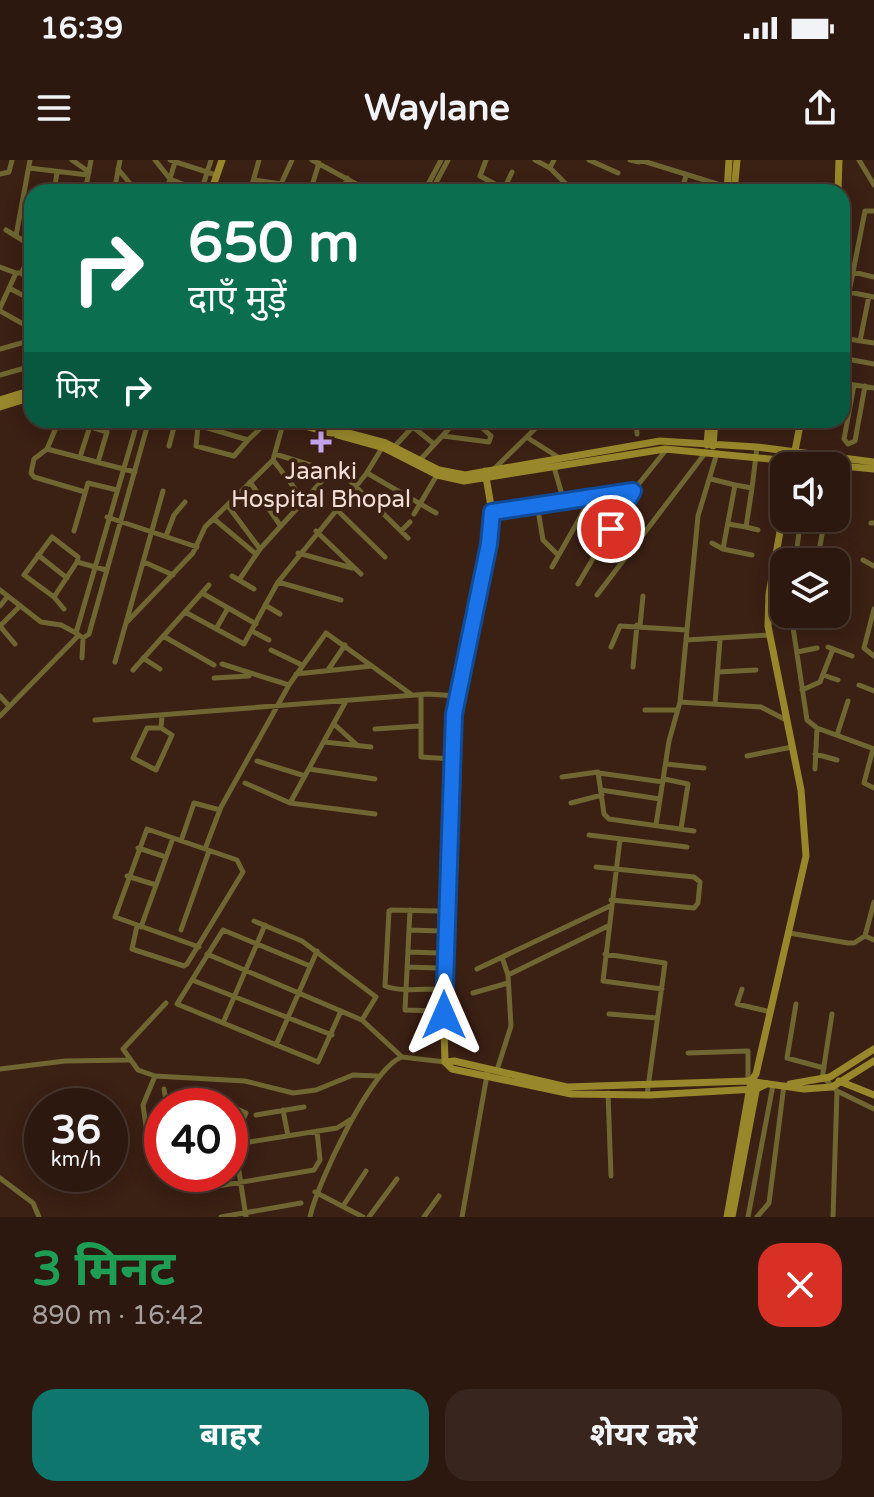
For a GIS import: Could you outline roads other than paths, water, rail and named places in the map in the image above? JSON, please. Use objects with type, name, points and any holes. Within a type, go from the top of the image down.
[{"type":"street","points":[[0,174],[9,172],[12,160]]},
{"type":"street","points":[[26,184],[30,160]]},
{"type":"street","points":[[72,160],[88,174]]},
{"type":"street","points":[[86,184],[91,160]]},
{"type":"street","points":[[115,184],[120,160]]},
{"type":"street","points":[[155,160],[170,179],[182,184]]},
{"type":"street","points":[[193,168],[196,160]]},
{"type":"street","points":[[204,184],[211,160]]},
{"type":"street","points":[[213,184],[222,160]]},
{"type":"street","points":[[253,184],[259,160]]},
{"type":"street","points":[[254,180],[281,184],[292,160]]},
{"type":"street","points":[[312,160],[358,184]]},
{"type":"street","points":[[428,184],[441,160]]},
{"type":"street","points":[[437,184],[448,160]]},
{"type":"street","points":[[486,160],[479,175],[496,184]]},
{"type":"street","points":[[535,160],[550,168],[566,184]]},
{"type":"street","points":[[550,168],[554,160]]},
{"type":"street","points":[[589,160],[618,173]]},
{"type":"street","points":[[609,169],[614,160]]},
{"type":"street","points":[[630,160],[711,184]]},
{"type":"street","points":[[729,160],[730,184]]},
{"type":"street","points":[[731,184],[737,160]]},
{"type":"street","points":[[838,184],[839,160]]},
{"type":"street","points":[[859,160],[874,185]]},
{"type":"street","points":[[168,184],[173,161],[216,175]]},
{"type":"street","points":[[313,184],[320,162]]},
{"type":"street","points":[[29,168],[88,174]]},
{"type":"street","points":[[118,169],[130,184]]},
{"type":"street","points":[[55,184],[57,172]]},
{"type":"street","points":[[509,184],[512,172]]},
{"type":"street","points":[[684,184],[686,176]]},
{"type":"street","points":[[345,184],[347,177]]},
{"type":"street","points":[[16,236],[24,194]]},
{"type":"street","points":[[850,287],[865,211],[874,211]]},
{"type":"street","points":[[6,230],[24,241]]},
{"type":"street","points":[[24,265],[0,309],[24,325]]},
{"type":"street","points":[[0,267],[24,277]]},
{"type":"street","points":[[853,272],[874,277]]},
{"type":"street","points":[[9,288],[24,296]]},
{"type":"street","points":[[850,292],[871,296],[860,341]]},
{"type":"street","points":[[850,339],[874,343]]},
{"type":"street","points":[[0,349],[24,342]]},
{"type":"street","points":[[850,360],[874,364]]},
{"type":"street","points":[[0,375],[24,368]]},
{"type":"street","points":[[850,384],[874,388]]},
{"type":"street","points":[[850,407],[854,385]]},
{"type":"street","points":[[848,444],[855,441],[865,386]]},
{"type":"street","points":[[0,400],[24,392]]},
{"type":"street","points":[[0,407],[24,400]]},
{"type":"street","points":[[55,428],[47,449],[34,459],[34,477],[85,492]]},
{"type":"street","points":[[80,457],[89,428]]},
{"type":"street","points":[[96,428],[107,432],[98,462]]},
{"type":"street","points":[[82,658],[79,636],[87,599],[107,517],[136,428]]},
{"type":"street","points":[[1,713],[79,636],[89,634],[147,428]]},
{"type":"street","points":[[169,446],[175,428]]},
{"type":"street","points":[[198,428],[196,446],[234,456],[261,428]]},
{"type":"street","points":[[205,428],[248,440]]},
{"type":"street","points":[[126,623],[197,547],[205,527],[274,457],[282,428]]},
{"type":"street","points":[[395,446],[412,428]]},
{"type":"street","points":[[414,428],[434,444]]},
{"type":"street","points":[[420,460],[450,428]]},
{"type":"street","points":[[443,436],[489,442],[491,436],[482,428]]},
{"type":"street","points":[[489,472],[537,428]]},
{"type":"street","points":[[637,428],[637,434]]},
{"type":"street","points":[[656,825],[680,702],[698,516],[711,479],[710,428]]},
{"type":"street","points":[[597,595],[711,448],[714,428]]},
{"type":"street","points":[[795,452],[800,428]]},
{"type":"street","points":[[846,428],[847,452]]},
{"type":"street","points":[[333,430],[395,446],[453,474],[489,472],[558,457],[660,441],[770,458]]},
{"type":"street","points":[[333,430],[382,448],[437,475],[464,481],[489,472],[554,467],[666,449],[757,447],[772,452]]},
{"type":"street","points":[[528,438],[558,457]]},
{"type":"street","points":[[746,527],[757,447]]},
{"type":"street","points":[[185,612],[243,644],[298,553],[367,473],[382,448]]},
{"type":"street","points":[[47,449],[135,472]]},
{"type":"street","points":[[578,584],[633,491],[666,449]]},
{"type":"street","points":[[274,457],[339,474]]},
{"type":"street","points":[[274,457],[303,499]]},
{"type":"street","points":[[850,458],[874,462]]},
{"type":"street","points":[[554,467],[564,502]]},
{"type":"street","points":[[850,467],[874,469]]},
{"type":"street","points":[[239,580],[258,551],[331,471]]},
{"type":"street","points":[[410,910],[406,1011],[435,1013],[441,963],[457,696],[489,544],[492,512],[489,472]]},
{"type":"street","points":[[367,473],[436,513]]},
{"type":"street","points":[[414,514],[437,475]]},
{"type":"street","points":[[346,477],[408,538]]},
{"type":"street","points":[[711,479],[752,488]]},
{"type":"street","points":[[74,531],[85,492],[92,482],[117,490]]},
{"type":"street","points":[[250,482],[280,525]]},
{"type":"street","points":[[723,549],[735,485]]},
{"type":"street","points":[[115,662],[163,491]]},
{"type":"street","points":[[492,512],[633,491]]},
{"type":"street","points":[[552,567],[591,498]]},
{"type":"street","points":[[166,536],[174,515],[185,502]]},
{"type":"street","points":[[537,504],[543,540],[558,555]]},
{"type":"street","points":[[228,506],[258,551]]},
{"type":"street","points":[[336,509],[385,557]]},
{"type":"street","points":[[107,517],[197,547]]},
{"type":"street","points":[[214,519],[258,551]]},
{"type":"street","points":[[401,531],[410,522]]},
{"type":"street","points":[[728,524],[758,530]]},
{"type":"street","points":[[316,531],[361,574]]},
{"type":"street","points":[[729,1217],[753,1082],[792,933],[806,856],[801,790],[770,635],[769,594],[780,532]]},
{"type":"street","points":[[820,548],[823,532]]},
{"type":"street","points":[[54,597],[78,557],[54,537],[24,575],[54,597],[64,609]]},
{"type":"street","points":[[712,543],[723,549],[752,555]]},
{"type":"street","points":[[298,553],[353,568]]},
{"type":"street","points":[[38,555],[67,578]]},
{"type":"street","points":[[863,560],[874,566]]},
{"type":"street","points":[[77,562],[106,570]]},
{"type":"street","points":[[144,562],[173,575]]},
{"type":"street","points":[[232,576],[254,589]]},
{"type":"street","points":[[278,582],[341,600]]},
{"type":"street","points":[[133,670],[209,585]]},
{"type":"street","points":[[0,590],[41,622],[61,625],[79,636]]},
{"type":"street","points":[[202,593],[256,624]]},
{"type":"street","points":[[0,606],[8,596]]},
{"type":"street","points":[[633,667],[643,596]]},
{"type":"street","points":[[87,599],[99,602]]},
{"type":"street","points":[[265,605],[280,614]]},
{"type":"street","points":[[15,644],[0,626],[20,606]]},
{"type":"street","points":[[216,629],[228,608]]},
{"type":"street","points":[[874,609],[864,648],[874,656]]},
{"type":"street","points":[[611,647],[617,627],[687,630]]},
{"type":"street","points":[[793,628],[807,720],[817,728],[873,749]]},
{"type":"street","points":[[252,631],[269,640]]},
{"type":"street","points":[[181,930],[220,810],[289,685],[326,633],[413,696]]},
{"type":"street","points":[[686,640],[770,635]]},
{"type":"street","points":[[163,636],[214,665]]},
{"type":"street","points":[[715,704],[720,640]]},
{"type":"street","points":[[327,671],[345,645]]},
{"type":"street","points":[[797,652],[817,648]]},
{"type":"street","points":[[802,690],[818,684],[830,648],[852,656]]},
{"type":"street","points":[[271,650],[302,665]]},
{"type":"street","points":[[143,658],[160,669]]},
{"type":"street","points":[[222,664],[289,685]]},
{"type":"street","points":[[296,674],[373,666]]},
{"type":"street","points":[[718,672],[756,670]]},
{"type":"street","points":[[823,675],[838,680]]},
{"type":"street","points":[[214,678],[255,676]]},
{"type":"street","points":[[859,685],[874,691]]},
{"type":"street","points":[[95,720],[421,695],[457,696]]},
{"type":"street","points":[[421,695],[421,757],[453,759]]},
{"type":"street","points":[[0,696],[9,706]]},
{"type":"street","points":[[290,803],[346,701]]},
{"type":"street","points":[[837,735],[848,701]]},
{"type":"street","points":[[680,702],[761,707],[786,720]]},
{"type":"street","points":[[645,710],[677,710]]},
{"type":"street","points":[[161,728],[162,716]]},
{"type":"street","points":[[334,724],[358,745]]},
{"type":"street","points":[[375,729],[420,726]]},
{"type":"street","points":[[147,728],[161,728],[173,734],[156,770],[134,761],[147,728]]},
{"type":"street","points":[[815,769],[817,728]]},
{"type":"street","points":[[874,740],[864,783],[874,788]]},
{"type":"street","points":[[324,742],[371,747]]},
{"type":"street","points":[[747,756],[792,747]]},
{"type":"street","points":[[815,753],[837,760]]},
{"type":"street","points":[[257,761],[305,776]]},
{"type":"street","points":[[666,764],[704,768]]},
{"type":"street","points":[[309,769],[375,779]]},
{"type":"street","points":[[562,777],[595,770],[599,773],[688,783],[681,829]]},
{"type":"street","points":[[599,773],[606,818],[694,831]]},
{"type":"street","points":[[245,783],[290,803],[375,814]]},
{"type":"street","points":[[571,803],[601,792],[660,799]]},
{"type":"street","points":[[181,841],[194,803],[220,810]]},
{"type":"street","points":[[173,838],[139,927],[132,949],[176,965],[187,964],[199,947],[243,872],[237,860],[173,838],[145,829],[115,917],[139,927],[199,947]]},
{"type":"street","points":[[589,835],[687,847]]},
{"type":"street","points":[[620,839],[605,954],[605,983],[662,989]]},
{"type":"street","points":[[138,848],[166,857]]},
{"type":"street","points":[[477,969],[611,903],[694,908],[698,903],[697,877],[596,867]]},
{"type":"street","points":[[127,876],[156,885]]},
{"type":"street","points":[[792,933],[854,943],[865,936],[874,902]]},
{"type":"street","points":[[438,989],[385,986],[387,914],[390,910],[439,911],[445,1062]]},
{"type":"street","points":[[254,921],[317,951],[376,997],[362,1020]]},
{"type":"street","points":[[223,1024],[265,925]]},
{"type":"street","points":[[508,975],[608,926]]},
{"type":"street","points":[[310,966],[223,930],[177,1004],[320,1062],[341,1011]]},
{"type":"street","points":[[409,930],[440,931]]},
{"type":"street","points":[[865,936],[874,940]]},
{"type":"street","points":[[276,1045],[317,951]]},
{"type":"street","points":[[408,952],[439,953]]},
{"type":"street","points":[[207,954],[362,1020],[402,1057],[454,1061],[561,1093],[647,1091],[753,1082],[786,1084],[825,1079],[871,1092]]},
{"type":"street","points":[[605,954],[663,962],[647,1091]]},
{"type":"street","points":[[462,1217],[490,1072],[511,1026],[508,975],[502,957]]},
{"type":"street","points":[[407,967],[441,963]]},
{"type":"street","points":[[192,980],[332,1035]]},
{"type":"street","points":[[473,993],[508,983]]},
{"type":"street","points":[[742,989],[737,1004],[772,1012]]},
{"type":"street","points":[[166,1003],[125,1044],[130,1061],[136,1068],[155,1076],[245,1081],[293,1093],[316,1090],[353,1075],[377,1076]]},
{"type":"street","points":[[796,1004],[787,1058],[824,1068]]},
{"type":"street","points":[[609,1014],[657,1018]]},
{"type":"street","points":[[832,1014],[825,1079],[834,1089],[874,1109]]},
{"type":"street","points":[[825,1079],[874,1049]]},
{"type":"street","points":[[688,1053],[748,1051],[753,1082]]},
{"type":"street","points":[[310,1217],[315,1192],[377,1076],[402,1057]]},
{"type":"street","points":[[0,1069],[65,1061],[130,1061]]},
{"type":"street","points":[[786,1084],[804,1089],[834,1089],[874,1061]]},
{"type":"street","points":[[490,1072],[608,1092]]},
{"type":"street","points":[[150,1088],[155,1076]]},
{"type":"street","points":[[748,1217],[770,1084]]},
{"type":"street","points":[[757,1217],[769,1203],[786,1084]]},
{"type":"street","points":[[833,1217],[834,1089]]},
{"type":"street","points":[[608,1092],[611,1176]]},
{"type":"street","points":[[256,1115],[304,1107]]},
{"type":"street","points":[[283,1110],[288,1136]]},
{"type":"street","points":[[248,1140],[337,1128],[357,1116]]},
{"type":"street","points":[[248,1183],[314,1170],[320,1160],[317,1131]]},
{"type":"street","points":[[343,1206],[366,1171]]},
{"type":"street","points":[[0,1178],[33,1203],[39,1217]]},
{"type":"street","points":[[315,1192],[366,1217],[397,1179]]},
{"type":"street","points":[[242,1192],[246,1215]]},
{"type":"street","points":[[424,1217],[439,1196]]},
{"type":"street","points":[[221,1217],[301,1203]]},
{"type":"street","points":[[276,1208],[277,1217]]},
{"type":"place","name":"Jaanki Hospital Bhopal","points":[[321,442]]}]
